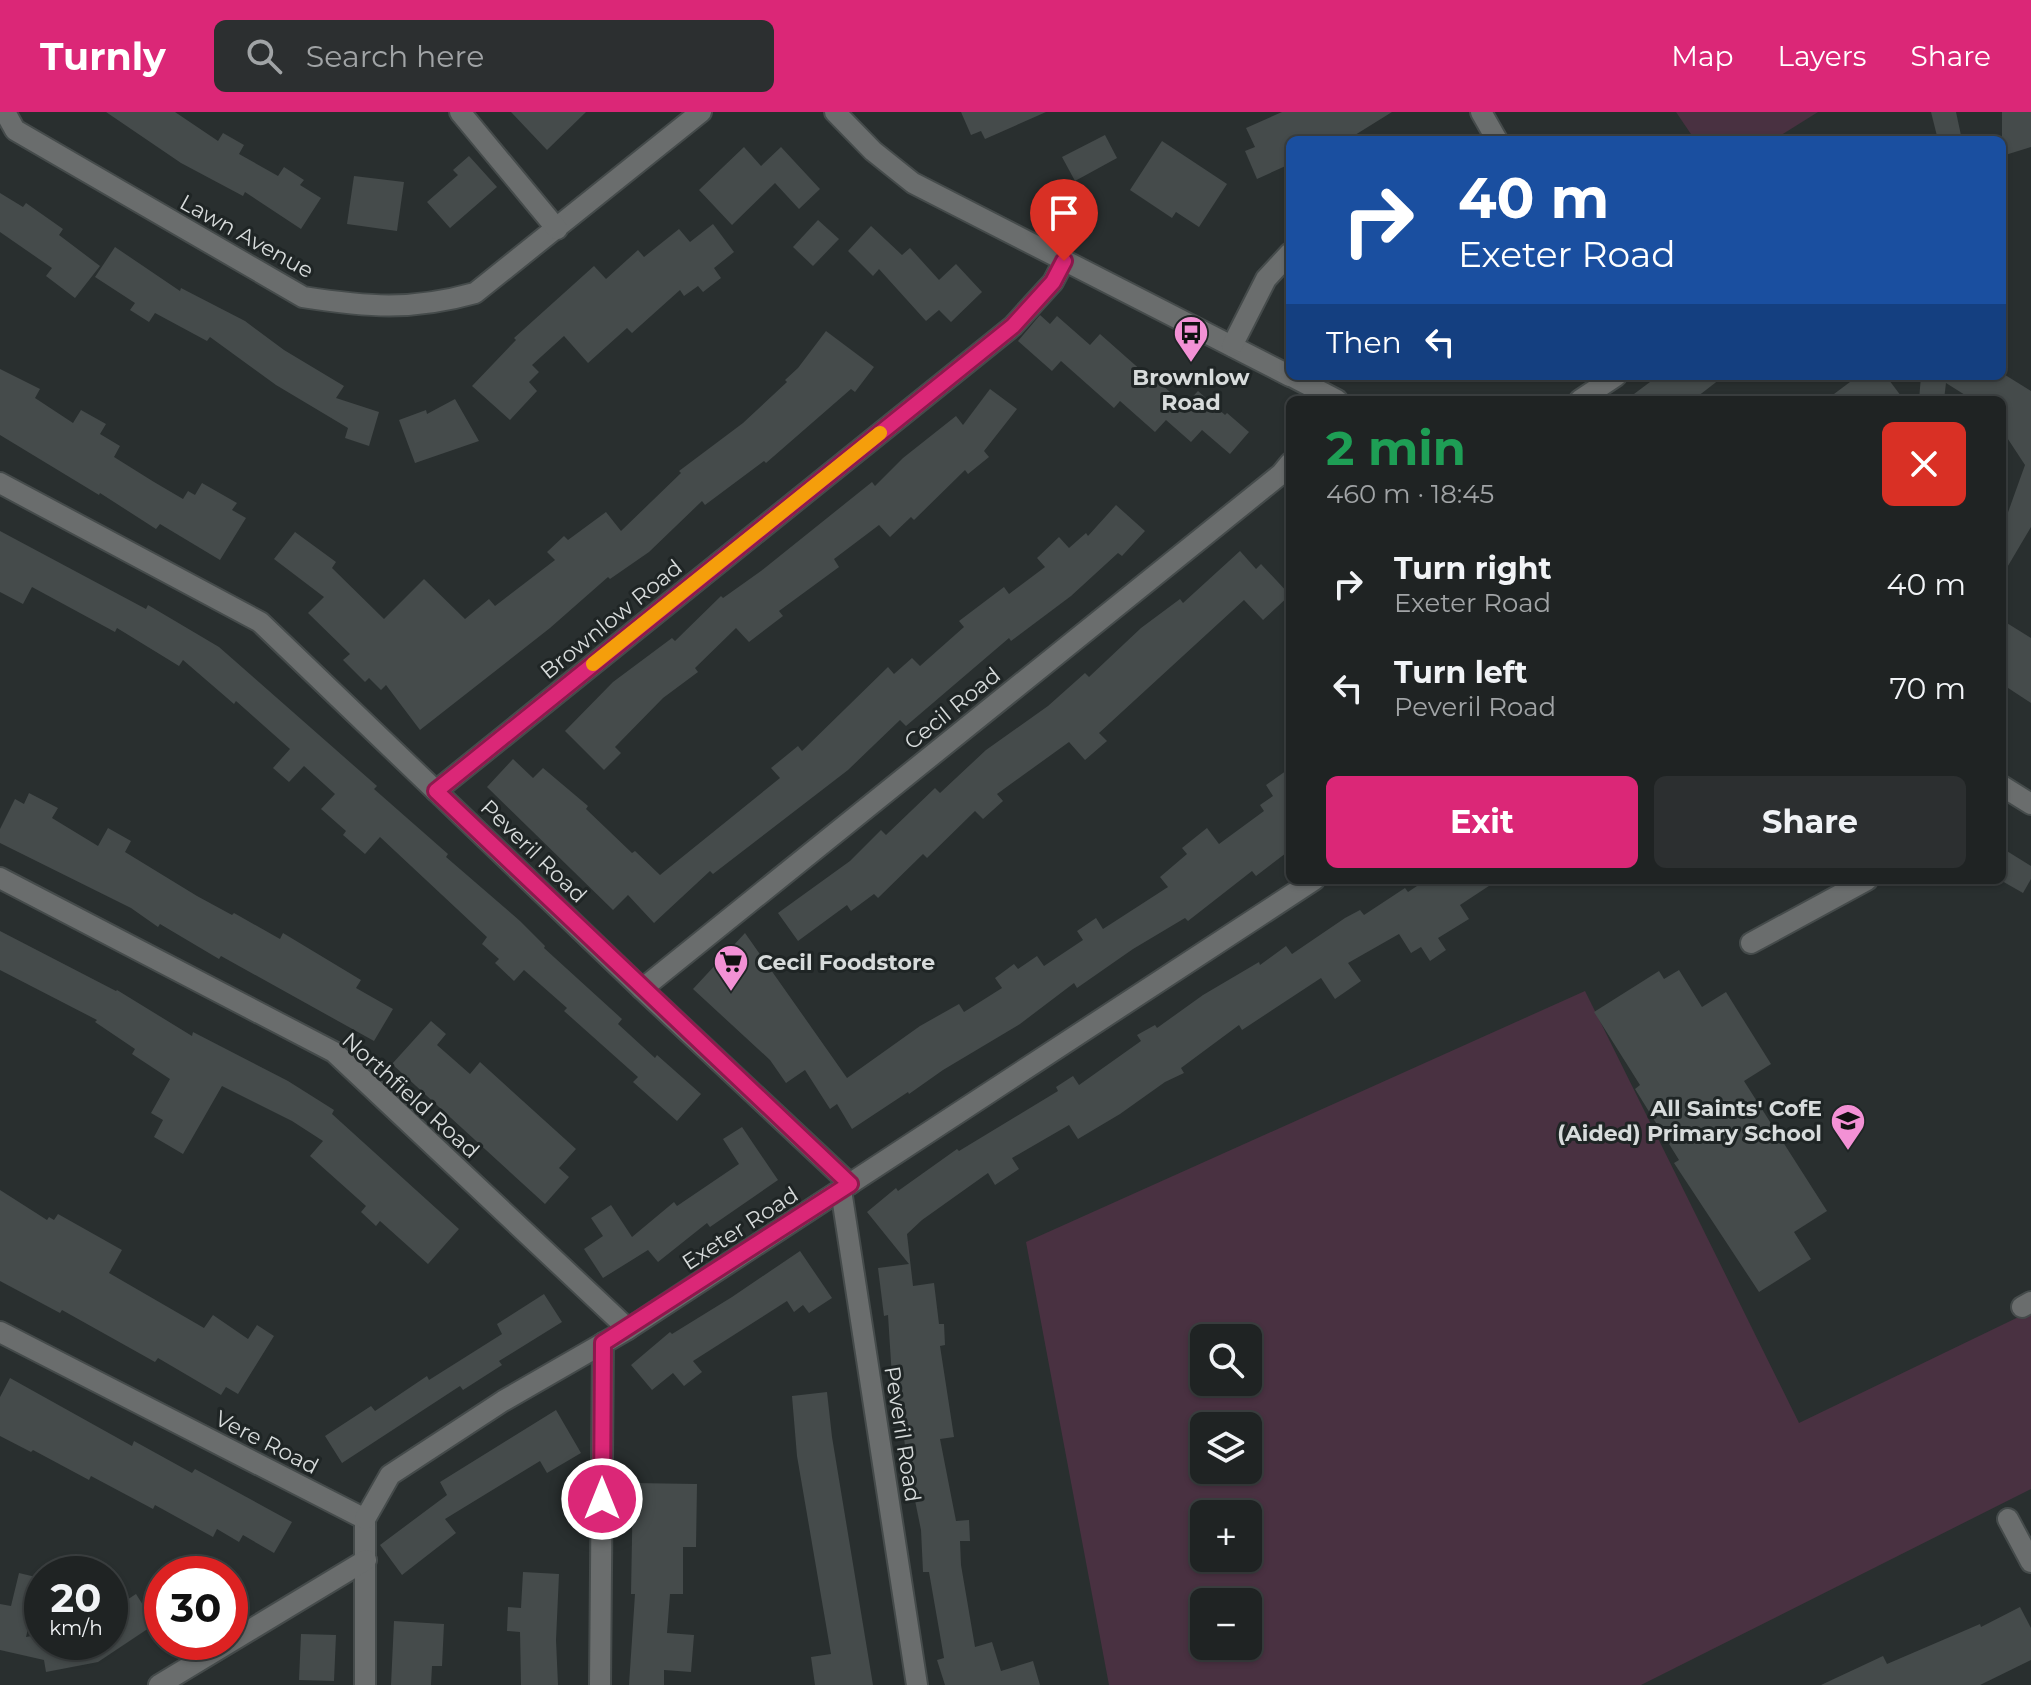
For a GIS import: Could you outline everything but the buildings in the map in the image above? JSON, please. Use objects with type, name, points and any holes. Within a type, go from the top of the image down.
[{"type":"street","points":[[460,112],[557,229]]},
{"type":"street","name":"Lawn Avenue","points":[[7,124],[303,297],[398,308],[441,303],[475,293],[701,112]]},
{"type":"street","points":[[1481,112],[1494,136]]},
{"type":"street","points":[[840,114],[873,151],[913,183],[1286,374]]},
{"type":"street","points":[[1232,346],[1266,279],[1286,257]]},
{"type":"street","name":"Brownlow Road","points":[[436,791],[1013,326],[1053,282],[1064,261]]},
{"type":"street","points":[[1298,380],[1328,396]]},
{"type":"street","points":[[1586,396],[1610,380]]},
{"type":"street","name":"Cecil Road","points":[[642,989],[1286,467]]},
{"type":"street","name":"Peveril Road","points":[[0,483],[260,622],[846,1187],[917,1685]]},
{"type":"street","points":[[2006,788],[2031,804]]},
{"type":"street","name":"Northfield Road","points":[[0,878],[334,1052],[628,1329]]},
{"type":"street","name":"Exeter Road","points":[[365,1519],[390,1475],[503,1401],[628,1329],[1308,884]]},
{"type":"street","points":[[1751,943],[1860,884]]},
{"type":"street","name":"Vere Road","points":[[0,1332],[365,1519]]},
{"type":"street","points":[[600,1685],[603,1343]]},
{"type":"street","points":[[365,1519],[365,1685]]},
{"type":"street","points":[[2008,1519],[2031,1562]]},
{"type":"street","points":[[159,1685],[366,1560]]},
{"type":"shaded area","points":[[1676,112],[1818,112],[1779,136],[1692,136]]},
{"type":"shaded area","points":[[1585,991],[1799,1423],[2031,1311],[2031,1489],[1641,1685],[1109,1685],[1026,1242]]},
{"type":"slow traffic","points":[[593,664],[880,433]]},
{"type":"place","name":"Brownlow Road","points":[[1191,364]]},
{"type":"place","name":"Cecil Foodstore","points":[[731,993]]},
{"type":"place","name":"All Saints' CofE (Aided) Primary School","points":[[1848,1152]]},
{"type":"route","points":[[602,1499],[603,1343],[850,1184],[436,791],[1013,326],[1053,282],[1064,261]]}]
